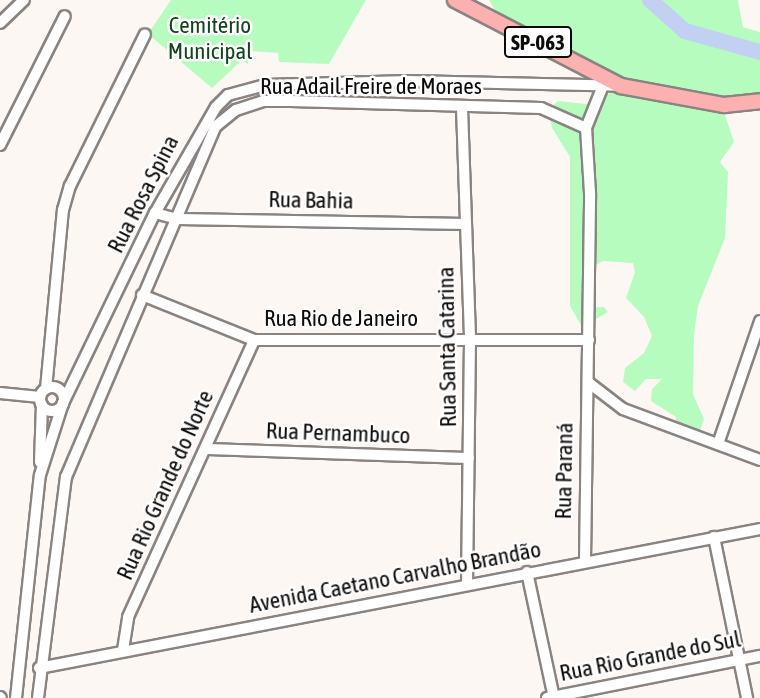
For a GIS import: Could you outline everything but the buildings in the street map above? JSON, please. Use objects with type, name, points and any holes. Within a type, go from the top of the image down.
[{"type":"main road","name":"SP-063","points":[[455,0],[621,86],[724,104],[760,101]]},
{"type":"street","points":[[0,23],[24,0]]},
{"type":"street","points":[[0,145],[65,16]]},
{"type":"street","points":[[40,475],[43,397],[63,209],[70,186],[145,34]]},
{"type":"street","name":"Rua Rosa Spina","points":[[16,698],[40,475],[63,404],[142,239],[202,124],[228,95],[245,88],[408,81],[602,88],[621,86]]},
{"type":"street","points":[[602,88],[586,128],[589,383],[623,409],[760,460]]},
{"type":"street","name":"Rua Adail Freire de Moraes","points":[[38,698],[39,668],[66,477],[211,137],[236,110],[263,101],[541,108],[586,128]]},
{"type":"street","name":"Rua Santa Catarina","points":[[462,108],[470,340],[467,585]]},
{"type":"street","name":"Rua Bahia","points":[[155,213],[178,219],[466,224]]},
{"type":"street","points":[[142,239],[164,245]]},
{"type":"street","name":"Rua Rio de Janeiro","points":[[142,295],[254,340],[589,340]]},
{"type":"street","points":[[718,444],[760,321]]},
{"type":"street","name":"Rua Rio Grande do Norte","points":[[123,650],[128,617],[254,340]]},
{"type":"street","name":"Rua Paraná","points":[[585,561],[582,493],[589,383]]},
{"type":"street","points":[[0,393],[43,397],[62,392],[63,404],[53,411],[43,397]]},
{"type":"street","name":"Rua Pernambuco","points":[[206,449],[469,458]]},
{"type":"street","name":"Avenida Caetano Carvalho Brandão","points":[[39,668],[760,529]]},
{"type":"street","points":[[714,537],[747,698]]},
{"type":"street","points":[[527,572],[552,698]]},
{"type":"street","name":"Rua Rio Grande do Sul","points":[[552,698],[760,656]]},
{"type":"green space","name":"Cemitério Municipal","points":[[171,0],[366,0],[329,64],[279,62],[278,53],[249,51],[248,64],[241,61],[212,88],[148,34]]},
{"type":"green space","points":[[489,0],[738,0],[743,27],[760,32],[760,99],[729,108],[725,115],[734,142],[720,162],[728,172],[725,238],[698,306],[694,334],[693,394],[704,419],[699,434],[676,423],[676,417],[651,401],[652,389],[662,379],[646,379],[635,391],[623,382],[625,368],[644,353],[652,336],[644,317],[626,298],[635,272],[633,263],[603,261],[586,271],[581,290],[587,308],[604,307],[608,312],[582,327],[570,306],[570,157],[552,128],[548,110],[558,101],[586,104],[618,90],[500,19]]},
{"type":"waterway","points":[[650,0],[685,31],[760,52]]}]
